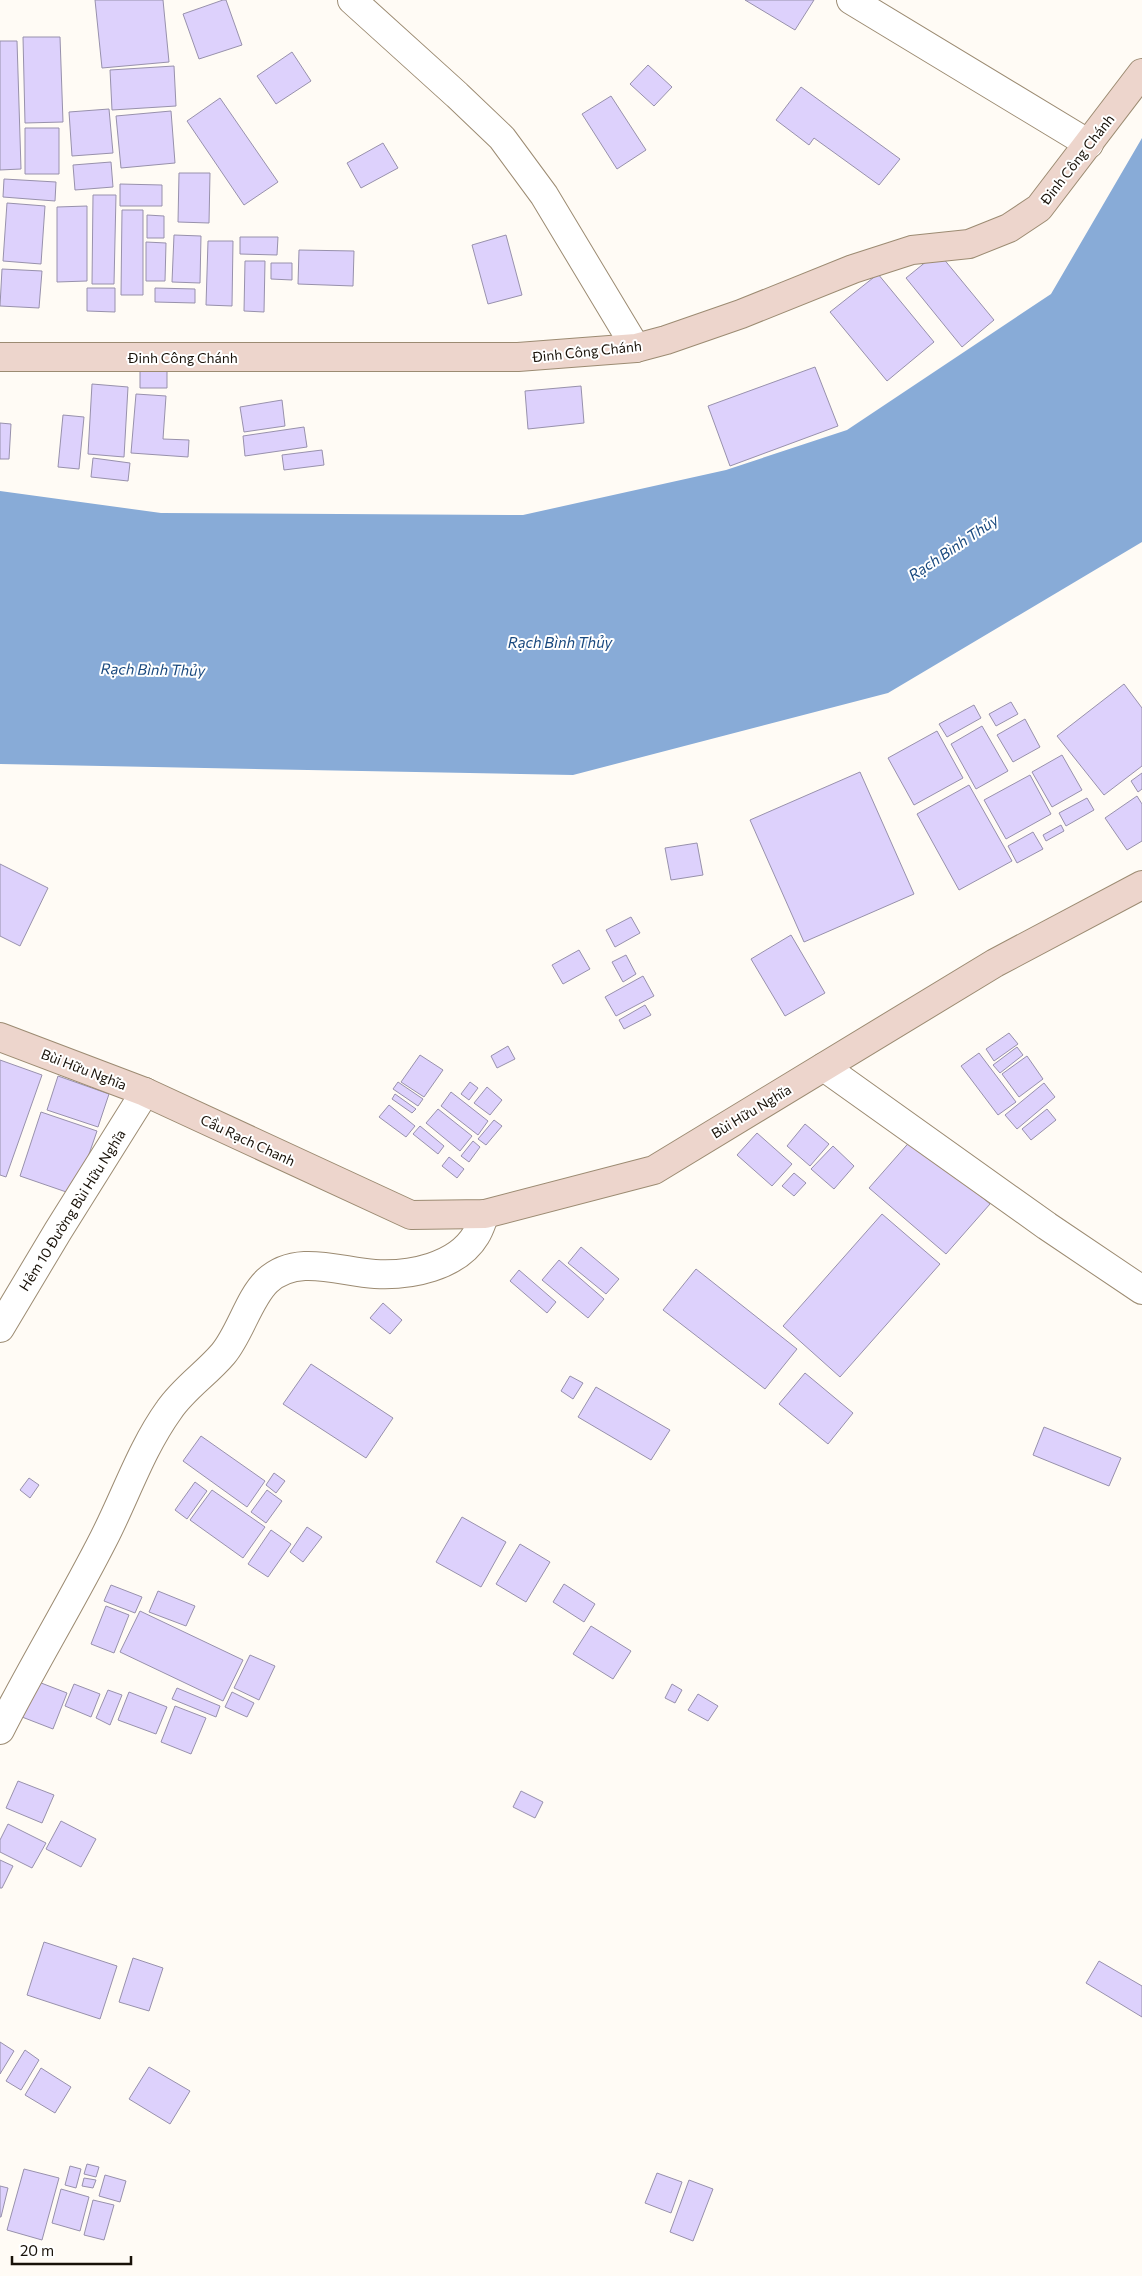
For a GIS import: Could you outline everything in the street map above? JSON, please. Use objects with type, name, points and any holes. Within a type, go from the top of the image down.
[{"type":"main road","name":"Đinh Công Chánh","points":[[0,357],[518,357],[636,348],[666,340],[740,314],[853,269],[887,258],[912,250],[969,244],[1009,228],[1039,208],[1142,73]]},
{"type":"main road","name":"Bùi Hữu Nghĩa","points":[[329,1178],[411,1216],[486,1214],[654,1170],[995,963],[1142,885]]},
{"type":"main road","name":"Bùi Hữu Nghĩa","points":[[0,1037],[156,1097]]},
{"type":"main road","name":"Cầu Rạch Chanh","points":[[156,1097],[329,1178]]},
{"type":"street","points":[[352,0],[502,138],[544,195],[636,348]]},
{"type":"street","points":[[851,0],[1089,144]]},
{"type":"street","points":[[824,1067],[1047,1226],[1142,1290]]},
{"type":"street","name":"Hẻm 10 Đường Bùi Hữu Nghĩa","points":[[0,1328],[58,1231],[156,1097]]},
{"type":"street","points":[[0,1730],[104,1538],[149,1443],[182,1393],[223,1355],[265,1283],[286,1268],[296,1267],[311,1266],[376,1274],[405,1273],[427,1268],[446,1261],[464,1250],[476,1235],[486,1214]]},
{"type":"water","name":"Rạch Bình Thủy","points":[[1142,138],[1142,542],[888,693],[573,775],[0,764],[0,491],[161,513],[523,515],[726,470],[847,430],[1051,294]]},
{"type":"building","points":[[95,0],[163,0],[169,62],[102,68]]},
{"type":"building","points":[[226,0],[242,45],[199,59],[183,14]]},
{"type":"building","points":[[745,0],[814,0],[795,30]]},
{"type":"building","points":[[23,37],[60,37],[63,122],[25,123]]},
{"type":"building","points":[[0,41],[17,41],[21,169],[0,170]]},
{"type":"building","points":[[292,52],[311,81],[276,104],[257,76]]},
{"type":"building","points":[[648,65],[672,87],[654,106],[630,84]]},
{"type":"building","points":[[174,66],[176,106],[112,110],[110,70]]},
{"type":"building","points":[[801,87],[900,159],[879,185],[814,138],[809,145],[776,120]]},
{"type":"building","points":[[611,96],[646,150],[617,169],[582,114]]},
{"type":"building","points":[[220,98],[278,182],[244,205],[187,121]]},
{"type":"building","points":[[109,109],[113,153],[72,156],[69,112]]},
{"type":"building","points":[[171,111],[175,163],[121,168],[116,116]]},
{"type":"building","points":[[25,128],[59,128],[59,174],[25,174]]},
{"type":"building","points":[[383,143],[398,168],[361,188],[347,163]]},
{"type":"building","points":[[111,162],[113,187],[75,190],[73,165]]},
{"type":"building","points":[[179,173],[210,173],[209,223],[178,222]]},
{"type":"building","points":[[4,179],[56,182],[55,201],[3,197]]},
{"type":"building","points":[[120,184],[162,185],[162,206],[120,206]]},
{"type":"building","points":[[93,195],[116,195],[114,284],[92,284]]},
{"type":"building","points":[[7,203],[45,206],[41,264],[3,261]]},
{"type":"building","points":[[87,206],[87,281],[57,282],[57,207]]},
{"type":"building","points":[[122,210],[143,210],[143,295],[121,295]]},
{"type":"building","points":[[147,215],[164,216],[164,238],[147,238]]},
{"type":"building","points":[[174,235],[201,236],[200,283],[172,282]]},
{"type":"building","points":[[506,235],[522,295],[488,304],[472,245]]},
{"type":"building","points":[[240,237],[278,237],[277,255],[240,254]]},
{"type":"building","points":[[208,241],[233,241],[232,306],[206,305]]},
{"type":"building","points":[[146,242],[166,243],[165,281],[146,281]]},
{"type":"building","points":[[299,250],[354,251],[353,286],[298,284]]},
{"type":"building","points":[[938,252],[994,320],[962,347],[906,278]]},
{"type":"building","points":[[245,261],[265,261],[264,312],[244,311]]},
{"type":"building","points":[[271,263],[292,263],[292,280],[271,279]]},
{"type":"building","points":[[2,269],[42,271],[39,308],[0,306]]},
{"type":"building","points":[[878,274],[934,342],[887,381],[830,312]]},
{"type":"building","points":[[87,288],[115,288],[115,312],[87,311]]},
{"type":"building","points":[[155,288],[195,289],[195,303],[155,302]]},
{"type":"building","points":[[167,361],[167,388],[140,388],[140,362]]},
{"type":"building","points":[[815,367],[838,426],[730,466],[708,406]]},
{"type":"building","points":[[92,384],[128,387],[124,457],[88,454]]},
{"type":"building","points":[[581,386],[584,423],[528,429],[525,391]]},
{"type":"building","points":[[136,394],[166,396],[163,439],[189,440],[188,457],[131,453]]},
{"type":"building","points":[[282,400],[285,426],[244,432],[240,407]]},
{"type":"building","points":[[63,415],[84,417],[79,469],[58,467]]},
{"type":"building","points":[[0,423],[11,424],[9,459],[0,459]]},
{"type":"building","points":[[304,427],[307,447],[245,456],[243,436]]},
{"type":"building","points":[[322,450],[324,465],[284,470],[282,455]]},
{"type":"building","points":[[93,458],[130,463],[128,481],[91,477]]},
{"type":"building","points":[[1124,684],[1142,708],[1142,766],[1104,795],[1057,736]]},
{"type":"building","points":[[1011,702],[1018,714],[996,726],[989,714]]},
{"type":"building","points":[[974,705],[981,718],[947,737],[939,724]]},
{"type":"building","points":[[1025,719],[1040,747],[1013,762],[997,735]]},
{"type":"building","points":[[982,726],[1008,771],[976,789],[951,744]]},
{"type":"building","points":[[937,731],[963,778],[914,805],[888,758]]},
{"type":"building","points":[[1062,755],[1082,790],[1052,807],[1032,772]]},
{"type":"building","points":[[860,772],[914,894],[804,942],[750,820]]},
{"type":"building","points":[[1142,773],[1142,789],[1138,792],[1131,781]]},
{"type":"building","points":[[1030,775],[1051,814],[1006,839],[984,800]]},
{"type":"building","points":[[969,785],[1012,861],[959,890],[917,814]]},
{"type":"building","points":[[1137,796],[1142,804],[1142,841],[1127,850],[1105,818]]},
{"type":"building","points":[[1087,798],[1094,810],[1066,826],[1059,813]]},
{"type":"building","points":[[1061,825],[1064,831],[1046,841],[1043,835]]},
{"type":"building","points":[[1033,832],[1043,849],[1017,863],[1008,846]]},
{"type":"building","points":[[697,843],[703,875],[671,880],[665,848]]},
{"type":"building","points":[[0,864],[48,888],[20,946],[0,936]]},
{"type":"building","points":[[631,917],[640,933],[615,947],[606,930]]},
{"type":"building","points":[[791,935],[825,993],[785,1016],[751,959]]},
{"type":"building","points":[[579,950],[590,969],[563,984],[552,965]]},
{"type":"building","points":[[626,955],[636,974],[623,982],[612,962]]},
{"type":"building","points":[[643,976],[654,996],[616,1016],[605,997]]},
{"type":"building","points":[[645,1005],[651,1015],[624,1029],[619,1020]]},
{"type":"building","points":[[1009,1033],[1018,1044],[994,1061],[986,1049]]},
{"type":"building","points":[[508,1046],[515,1059],[497,1068],[491,1056]]},
{"type":"building","points":[[1017,1047],[1023,1055],[1000,1073],[993,1065]]},
{"type":"building","points":[[979,1053],[1016,1102],[998,1115],[961,1066]]},
{"type":"building","points":[[420,1055],[443,1070],[424,1097],[401,1082]]},
{"type":"building","points":[[1027,1056],[1043,1079],[1019,1097],[1002,1074]]},
{"type":"building","points":[[0,1060],[42,1075],[6,1177],[0,1175]]},
{"type":"building","points":[[58,1076],[109,1094],[98,1127],[47,1110]]},
{"type":"building","points":[[398,1082],[423,1099],[418,1106],[393,1089]]},
{"type":"building","points":[[470,1082],[478,1088],[469,1100],[461,1094]]},
{"type":"building","points":[[1044,1083],[1055,1097],[1017,1129],[1005,1115]]},
{"type":"building","points":[[487,1087],[502,1100],[490,1115],[474,1103]]},
{"type":"building","points":[[451,1092],[488,1121],[478,1135],[441,1106]]},
{"type":"building","points":[[395,1094],[416,1109],[412,1113],[392,1099]]},
{"type":"building","points":[[389,1105],[415,1126],[406,1137],[379,1117]]},
{"type":"building","points":[[438,1109],[472,1136],[460,1151],[426,1123]]},
{"type":"building","points":[[1047,1109],[1056,1120],[1031,1140],[1022,1129]]},
{"type":"building","points":[[41,1112],[97,1131],[75,1195],[20,1176]]},
{"type":"building","points":[[494,1120],[502,1126],[486,1145],[478,1139]]},
{"type":"building","points":[[805,1124],[829,1144],[810,1166],[787,1146]]},
{"type":"building","points":[[420,1126],[444,1146],[438,1154],[413,1134]]},
{"type":"building","points":[[757,1133],[792,1164],[772,1186],[737,1155]]},
{"type":"building","points":[[913,1138],[990,1204],[946,1254],[869,1188]]},
{"type":"building","points":[[473,1141],[480,1147],[469,1162],[461,1156]]},
{"type":"building","points":[[833,1146],[854,1166],[834,1189],[811,1169]]},
{"type":"building","points":[[449,1157],[464,1169],[457,1178],[442,1166]]},
{"type":"building","points":[[794,1173],[806,1183],[794,1196],[782,1186]]},
{"type":"building","points":[[882,1214],[940,1264],[840,1377],[783,1326]]},
{"type":"building","points":[[581,1247],[619,1279],[606,1294],[568,1263]]},
{"type":"building","points":[[559,1260],[604,1299],[588,1318],[542,1280]]},
{"type":"building","points":[[696,1269],[797,1349],[765,1389],[663,1310]]},
{"type":"building","points":[[519,1270],[556,1302],[547,1313],[510,1281]]},
{"type":"building","points":[[383,1303],[402,1320],[390,1334],[370,1318]]},
{"type":"building","points":[[311,1364],[393,1418],[366,1458],[283,1404]]},
{"type":"building","points":[[805,1373],[853,1413],[828,1444],[779,1404]]},
{"type":"building","points":[[570,1376],[583,1383],[573,1399],[561,1391]]},
{"type":"building","points":[[596,1387],[670,1430],[651,1460],[578,1417]]},
{"type":"building","points":[[1044,1427],[1121,1458],[1109,1486],[1033,1455]]},
{"type":"building","points":[[201,1436],[265,1481],[247,1507],[183,1461]]},
{"type":"building","points":[[274,1473],[285,1481],[276,1493],[266,1485]]},
{"type":"building","points":[[29,1478],[39,1485],[30,1498],[20,1490]]},
{"type":"building","points":[[195,1482],[207,1491],[187,1519],[175,1510]]},
{"type":"building","points":[[212,1490],[265,1527],[243,1558],[190,1520]]},
{"type":"building","points":[[267,1490],[282,1501],[266,1523],[251,1512]]},
{"type":"building","points":[[462,1517],[506,1542],[481,1587],[436,1562]]},
{"type":"building","points":[[307,1527],[322,1537],[303,1562],[290,1552]]},
{"type":"building","points":[[271,1530],[291,1544],[268,1577],[248,1564]]},
{"type":"building","points":[[520,1544],[550,1562],[526,1602],[496,1584]]},
{"type":"building","points":[[564,1584],[595,1604],[584,1622],[553,1602]]},
{"type":"building","points":[[111,1585],[142,1597],[135,1613],[104,1601]]},
{"type":"building","points":[[158,1591],[195,1606],[186,1626],[149,1612]]},
{"type":"building","points":[[106,1606],[129,1615],[114,1653],[91,1644]]},
{"type":"building","points":[[140,1611],[243,1660],[223,1701],[120,1652]]},
{"type":"building","points":[[591,1626],[631,1651],[613,1679],[573,1654]]},
{"type":"building","points":[[250,1655],[275,1666],[259,1700],[234,1688]]},
{"type":"building","points":[[36,1681],[67,1693],[53,1729],[22,1717]]},
{"type":"building","points":[[74,1684],[100,1694],[91,1717],[65,1706]]},
{"type":"building","points":[[672,1684],[682,1690],[675,1703],[665,1698]]},
{"type":"building","points":[[177,1688],[220,1706],[216,1717],[172,1699]]},
{"type":"building","points":[[108,1690],[122,1695],[110,1725],[96,1718]]},
{"type":"building","points":[[129,1692],[167,1707],[156,1734],[118,1720]]},
{"type":"building","points":[[232,1692],[254,1703],[247,1717],[225,1707]]},
{"type":"building","points":[[698,1694],[718,1706],[708,1721],[688,1710]]},
{"type":"building","points":[[175,1706],[206,1718],[191,1754],[161,1742]]},
{"type":"building","points":[[18,1781],[54,1795],[42,1823],[6,1808]]},
{"type":"building","points":[[521,1791],[543,1802],[535,1818],[513,1807]]},
{"type":"building","points":[[61,1821],[96,1839],[81,1867],[46,1849]]},
{"type":"building","points":[[8,1824],[46,1843],[32,1868],[0,1852],[0,1840]]},
{"type":"building","points":[[0,1860],[13,1866],[2,1888],[0,1888]]},
{"type":"building","points":[[44,1942],[117,1966],[100,2019],[27,1995]]},
{"type":"building","points":[[133,1958],[163,1968],[149,2011],[119,2002]]},
{"type":"building","points":[[1099,1961],[1142,1986],[1142,2017],[1086,1983]]},
{"type":"building","points":[[0,2042],[14,2051],[0,2074]]},
{"type":"building","points":[[25,2050],[39,2060],[21,2090],[6,2081]]},
{"type":"building","points":[[149,2067],[190,2091],[170,2124],[129,2099]]},
{"type":"building","points":[[41,2068],[71,2087],[55,2113],[25,2095]]},
{"type":"building","points":[[87,2164],[99,2167],[96,2177],[84,2174]]},
{"type":"building","points":[[70,2166],[81,2169],[76,2188],[65,2185]]},
{"type":"building","points":[[24,2169],[59,2178],[42,2240],[7,2230]]},
{"type":"building","points":[[657,2173],[682,2182],[671,2213],[645,2203]]},
{"type":"building","points":[[105,2175],[126,2181],[120,2202],[99,2196]]},
{"type":"building","points":[[84,2178],[96,2180],[93,2188],[82,2186]]},
{"type":"building","points":[[689,2180],[713,2189],[693,2241],[670,2232]]},
{"type":"building","points":[[0,2186],[8,2188],[1,2217],[0,2217]]},
{"type":"building","points":[[61,2189],[89,2197],[80,2231],[52,2223]]},
{"type":"building","points":[[93,2200],[114,2205],[104,2240],[84,2235]]}]
